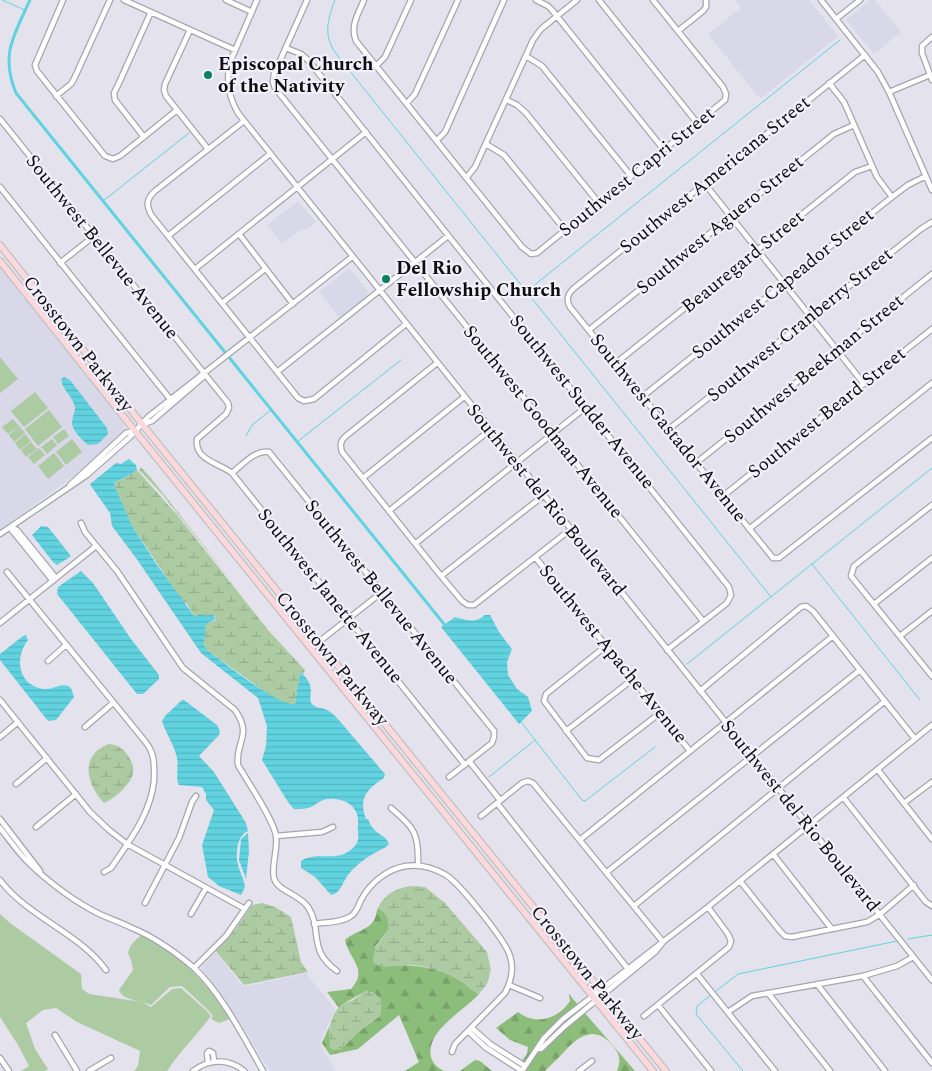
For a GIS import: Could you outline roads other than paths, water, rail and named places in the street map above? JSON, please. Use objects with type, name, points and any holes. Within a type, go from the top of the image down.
[{"type":"main road","name":"Crosstown Parkway","points":[[0,246],[666,1071]]},
{"type":"main road","name":"Crosstown Parkway","points":[[0,261],[135,431],[653,1071]]},
{"type":"street","points":[[63,0],[35,65],[37,71],[56,96],[103,154],[113,159],[120,156],[177,110]]},
{"type":"street","points":[[56,96],[71,84],[74,79],[110,0]]},
{"type":"street","points":[[124,0],[235,50]]},
{"type":"street","points":[[226,0],[252,12]]},
{"type":"street","name":"Southwest del Rio Boulevard","points":[[257,0],[235,50],[228,72],[228,89],[234,107],[464,398],[932,980]]},
{"type":"street","points":[[286,48],[307,0]]},
{"type":"street","points":[[364,0],[355,20],[353,31],[356,41],[467,177],[474,171],[533,40],[541,29],[577,0]]},
{"type":"street","points":[[377,65],[385,57],[411,0]]},
{"type":"street","points":[[407,102],[415,94],[458,0]]},
{"type":"street","points":[[437,140],[445,132],[504,0]]},
{"type":"street","points":[[536,0],[548,6],[557,16],[664,150]]},
{"type":"street","points":[[599,0],[698,124]]},
{"type":"street","points":[[653,0],[678,31],[706,7],[706,0]]},
{"type":"street","points":[[821,0],[878,72],[889,92],[932,190]]},
{"type":"street","points":[[836,19],[860,0]]},
{"type":"street","points":[[144,137],[118,105],[114,96],[151,12]]},
{"type":"street","points":[[190,30],[164,88],[166,96],[208,149]]},
{"type":"street","name":"Southwest Capri Street","points":[[467,177],[526,251],[531,254],[537,253],[724,102],[726,94],[723,87],[678,31]]},
{"type":"street","points":[[932,37],[922,46],[922,53],[932,80]]},
{"type":"street","name":"Southwest Goodman Avenue","points":[[286,48],[274,74],[273,82],[275,88],[703,622]]},
{"type":"street","name":"Southwest Sudder Avenue","points":[[286,48],[306,58],[729,587],[731,595],[727,603],[703,622]]},
{"type":"street","name":"Southwest Americana Street","points":[[567,296],[573,289],[865,55]]},
{"type":"street","points":[[526,56],[542,66],[631,176]]},
{"type":"street","points":[[889,92],[930,75]]},
{"type":"street","points":[[829,83],[844,102],[879,181],[892,197]]},
{"type":"street","points":[[507,100],[517,105],[526,113],[598,202]]},
{"type":"street","name":"Southwest Bellevue Avenue","points":[[0,119],[228,403],[229,408],[226,414],[200,435]]},
{"type":"street","points":[[244,121],[152,194],[147,204],[150,212],[168,236],[298,398],[306,402],[314,399],[406,324]]},
{"type":"street","name":"Southwest Aguero Street","points":[[588,330],[834,134],[854,125]]},
{"type":"street","points":[[195,269],[366,132]]},
{"type":"street","points":[[486,144],[504,155],[565,230]]},
{"type":"street","points":[[168,236],[270,154]]},
{"type":"street","name":"Beauregard Street","points":[[616,363],[855,172],[872,166]]},
{"type":"street","name":"Southwest Capeador Street","points":[[642,397],[908,184],[926,176]]},
{"type":"street","points":[[705,184],[864,384]]},
{"type":"street","points":[[0,187],[170,400]]},
{"type":"street","name":"Southwest Cranberry Street","points":[[669,429],[921,228],[932,222]]},
{"type":"street","points":[[239,234],[293,304]]},
{"type":"street","points":[[60,262],[94,236]]},
{"type":"street","points":[[277,372],[448,236]]},
{"type":"street","points":[[0,534],[65,489],[126,434],[135,431],[148,417],[352,257]]},
{"type":"street","points":[[222,303],[265,268]]},
{"type":"street","name":"Southwest Beekman Street","points":[[696,463],[932,274]]},
{"type":"street","name":"Southwest Gastador Avenue","points":[[567,296],[569,305],[588,330],[773,558],[779,558],[932,438]]},
{"type":"street","name":"Southwest Beard Street","points":[[723,496],[932,329]]},
{"type":"street","points":[[437,363],[341,440],[340,446],[342,452],[441,576],[462,601],[468,606],[474,605],[571,529]]},
{"type":"street","points":[[142,424],[152,422],[205,374]]},
{"type":"street","points":[[749,529],[932,383]]},
{"type":"street","points":[[363,478],[464,398]]},
{"type":"street","points":[[416,543],[586,407]]},
{"type":"street","points":[[389,511],[490,430]]},
{"type":"street","name":"Southwest Janette Avenue","points":[[200,435],[196,446],[198,452],[203,457],[232,473],[498,802]]},
{"type":"street","name":"Southwest Bellevue Avenue","points":[[232,473],[258,453],[264,450],[269,452],[494,731],[492,743],[467,763]]},
{"type":"street","points":[[441,576],[543,496]]},
{"type":"street","points":[[932,505],[854,566],[851,576],[930,669],[932,676]]},
{"type":"street","points":[[82,523],[85,532],[117,571],[183,668],[235,710],[240,718],[244,726],[243,738],[237,756],[238,765],[270,820],[276,836],[277,848],[274,879],[284,890],[295,894],[302,900],[309,910],[320,952],[330,966],[337,970]]},
{"type":"street","points":[[11,527],[55,579]]},
{"type":"street","points":[[0,623],[96,546]]},
{"type":"street","name":"Southwest Apache Avenue","points":[[535,558],[690,751]]},
{"type":"street","points":[[874,604],[932,558]]},
{"type":"street","points":[[7,572],[144,740],[153,754],[154,772],[150,800],[141,823],[111,868],[104,872]]},
{"type":"street","points":[[311,648],[381,593]]},
{"type":"street","points":[[700,691],[801,607],[806,606],[813,611],[915,739]]},
{"type":"street","points":[[900,636],[932,611]]},
{"type":"street","points":[[667,650],[703,622]]},
{"type":"street","points":[[581,839],[833,636]]},
{"type":"street","points":[[48,661],[66,645]]},
{"type":"street","points":[[606,646],[546,694],[544,702],[566,731],[588,758],[599,760],[660,713]]},
{"type":"street","points":[[607,872],[860,670]]},
{"type":"street","points":[[566,731],[633,679]]},
{"type":"street","points":[[0,700],[90,812],[127,844],[245,910]]},
{"type":"street","points":[[634,906],[885,701]]},
{"type":"street","points":[[85,727],[113,703]]},
{"type":"street","points":[[0,737],[18,722]]},
{"type":"street","points":[[470,1029],[485,1047],[523,1069],[548,1033],[655,952],[663,942],[932,725]]},
{"type":"street","points":[[16,784],[48,758]]},
{"type":"street","points":[[449,777],[467,763]]},
{"type":"street","points":[[878,770],[932,839]]},
{"type":"street","points":[[481,816],[522,783],[528,781],[536,784],[663,942]]},
{"type":"street","points":[[904,803],[932,782]]},
{"type":"street","points":[[36,827],[76,794]]},
{"type":"street","points":[[145,903],[179,838],[196,796]]},
{"type":"street","points":[[843,797],[932,906]]},
{"type":"street","points":[[498,802],[628,969]]},
{"type":"street","points":[[391,808],[409,825],[416,835],[418,866]]},
{"type":"street","points":[[0,819],[44,876]]},
{"type":"street","points":[[276,836],[322,832],[333,827]]},
{"type":"street","points":[[0,828],[23,857],[68,895],[89,909],[150,937],[167,947],[194,968],[219,998],[264,1071]]},
{"type":"street","points":[[773,854],[831,928]]},
{"type":"street","points":[[314,924],[345,919],[353,915],[361,899],[374,882],[392,871],[405,866],[418,866],[437,870],[456,883],[500,938],[510,956],[512,964],[509,985],[497,1002],[455,1044],[452,1052]]},
{"type":"street","points":[[0,880],[32,912],[86,948],[106,970]]},
{"type":"street","points":[[740,881],[780,931],[785,936],[792,937],[867,922],[879,915],[914,886]]},
{"type":"street","points":[[191,914],[206,888]]},
{"type":"street","points":[[194,968],[226,936],[248,903]]},
{"type":"street","points":[[644,1016],[729,947],[731,941],[728,934],[708,907]]},
{"type":"street","points":[[602,992],[658,944],[663,942]]},
{"type":"street","points":[[728,1012],[752,996],[863,976],[898,966],[913,957]]},
{"type":"street","points":[[697,974],[775,1071]]},
{"type":"street","points":[[863,976],[932,1062]]},
{"type":"street","points":[[816,984],[885,1071]]},
{"type":"street","points":[[509,985],[540,998]]},
{"type":"street","points":[[768,993],[830,1071]]},
{"type":"street","points":[[658,1005],[712,1071]]},
{"type":"street","points":[[55,1035],[78,1071]]},
{"type":"street","points":[[208,1063],[207,1053],[209,1051],[212,1052],[214,1062]]},
{"type":"street","points":[[0,1058],[9,1071]]},
{"type":"street","points":[[89,1071],[110,1058]]},
{"type":"street","points":[[580,1071],[592,1061]]},
{"type":"street","points":[[193,1071],[214,1062],[231,1063],[244,1071]]},
{"type":"water","points":[[64,377],[70,380],[107,428],[108,434],[98,444],[88,445],[74,429],[72,423],[75,407],[62,383],[61,379]]},
{"type":"water","points":[[129,459],[136,465],[137,470],[114,484],[131,524],[157,565],[195,617],[200,614],[207,616],[212,614],[216,619],[206,624],[204,645],[207,650],[264,691],[287,703],[295,704],[300,672],[306,677],[311,687],[312,704],[327,710],[335,716],[385,774],[384,778],[369,790],[363,805],[366,819],[368,819],[370,825],[389,844],[356,866],[334,894],[331,895],[315,877],[301,868],[301,861],[312,857],[341,855],[355,846],[358,839],[357,813],[348,803],[339,800],[325,799],[311,807],[299,809],[294,809],[288,802],[262,760],[266,746],[267,726],[258,698],[201,653],[112,526],[110,513],[90,484],[116,463],[121,464]]},
{"type":"water","points":[[41,526],[48,527],[70,557],[57,565],[53,562],[32,535]]},
{"type":"water","points":[[81,571],[93,583],[131,639],[159,675],[159,679],[143,694],[137,694],[57,594],[58,587]]},
{"type":"water","points":[[485,615],[490,615],[499,632],[512,649],[507,662],[508,675],[517,689],[528,697],[532,711],[519,724],[441,627],[455,617],[478,620]]},
{"type":"water","points":[[26,635],[28,640],[21,655],[20,663],[24,677],[29,683],[44,689],[65,685],[71,688],[74,697],[56,720],[48,721],[0,660],[0,654]]},
{"type":"water","points":[[182,700],[217,725],[220,731],[219,735],[199,756],[214,772],[246,823],[248,831],[240,839],[237,852],[237,860],[245,887],[241,895],[219,886],[208,877],[202,845],[214,810],[206,800],[206,794],[202,787],[179,785],[178,782],[177,758],[162,721]]},
{"type":"water","points":[[248,833],[249,851],[246,879],[239,860],[241,839]]},
{"type":"waterway","points":[[2,0],[25,10]]},
{"type":"waterway","points":[[30,0],[14,35],[9,56],[11,80],[16,93],[444,624]]},
{"type":"waterway","points":[[335,0],[328,22],[328,35],[337,55],[771,597]]},
{"type":"waterway","points":[[527,291],[840,40]]},
{"type":"waterway","points":[[103,201],[189,133]]},
{"type":"waterway","points":[[297,442],[401,360]]},
{"type":"waterway","points":[[246,436],[252,425],[271,410]]},
{"type":"waterway","points":[[687,664],[932,468]]},
{"type":"waterway","points":[[812,564],[920,700]]},
{"type":"waterway","points":[[521,722],[582,800],[585,801],[655,747]]},
{"type":"waterway","points":[[489,777],[535,740]]},
{"type":"waterway","points":[[908,939],[932,935]]},
{"type":"waterway","points":[[716,991],[738,974],[897,941]]},
{"type":"waterway","points":[[711,995],[697,1006],[696,1014],[743,1071]]},
{"type":"place","name":"Episcopal Church of the Nativity","points":[[208,75]]},
{"type":"place","name":"Del Rio Fellowship Church","points":[[386,279]]}]
